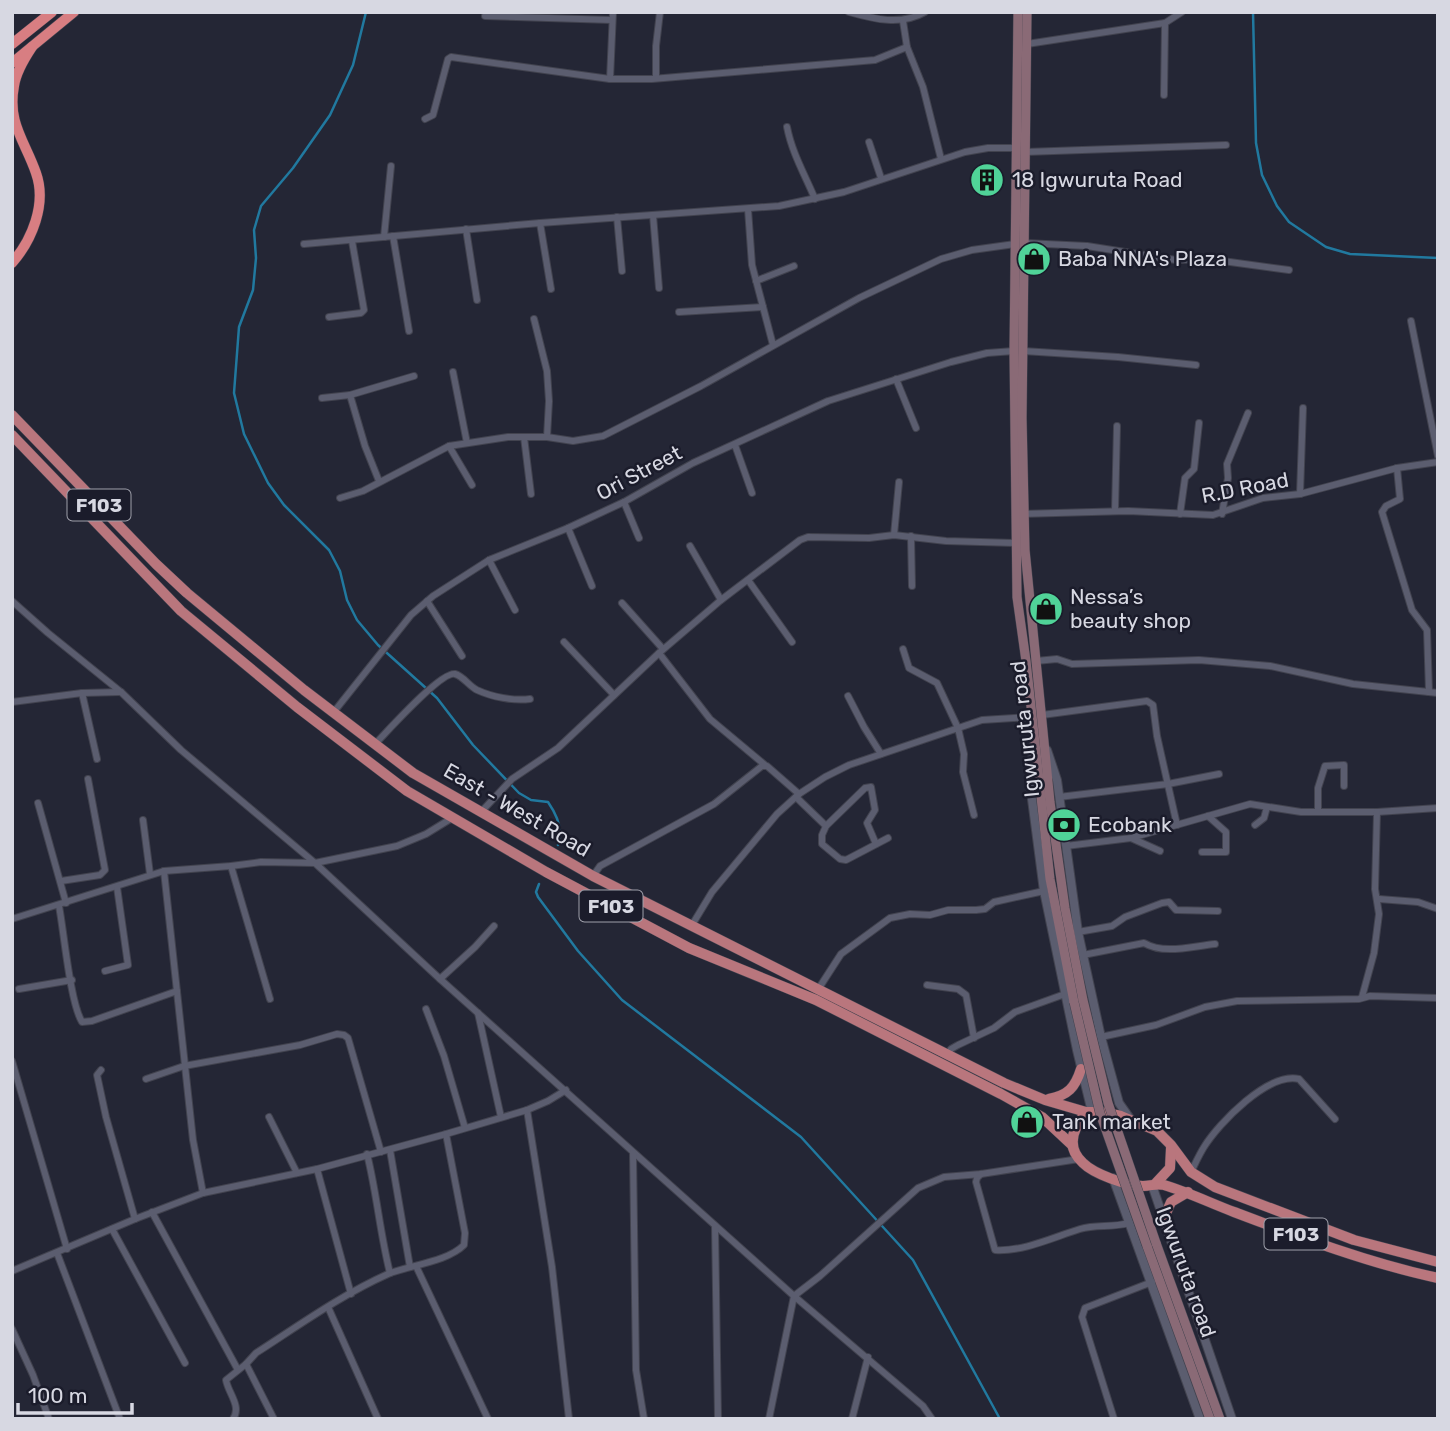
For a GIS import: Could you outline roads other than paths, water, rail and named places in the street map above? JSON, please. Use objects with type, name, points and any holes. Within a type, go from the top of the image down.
[{"type":"highway","points":[[12,44],[52,12]]},
{"type":"highway","points":[[12,63],[74,12]]},
{"type":"highway","points":[[12,34],[35,26]]},
{"type":"highway","points":[[12,263],[32,233],[39,192],[37,176],[16,137],[13,108],[14,84],[32,47]]},
{"type":"main road","name":"Igwuruta road","points":[[1018,12],[1021,150],[1019,514],[1036,661],[1037,716],[1034,744],[1052,889],[1079,1001],[1108,1103],[1210,1419]]},
{"type":"main road","name":"Igwuruta road","points":[[1021,150],[1027,12]]},
{"type":"main road","name":"East - West Road","points":[[12,415],[187,593],[333,713],[413,773],[593,876],[819,988],[947,1056],[1045,1100],[1089,1112]]},
{"type":"main road","name":"East - West Road","points":[[12,435],[181,611],[356,753],[407,790],[545,872],[690,948],[816,1000],[1042,1117],[1072,1145]]},
{"type":"main road","points":[[50,474],[60,465]]},
{"type":"main road","name":"Igwuruta road","points":[[1019,514],[1015,542],[1017,597],[1037,716],[1045,741],[1050,802],[1079,1001]]},
{"type":"main road","points":[[886,1036],[889,1025]]},
{"type":"main road","points":[[1045,1100],[1070,1091],[1082,1069]]},
{"type":"main road","points":[[1089,1112],[1103,1112],[1157,1131],[1171,1145],[1170,1168],[1154,1184],[1141,1186],[1086,1166],[1072,1145],[1073,1133],[1089,1112]]},
{"type":"main road","name":"F103","points":[[1171,1145],[1191,1172],[1215,1187],[1354,1240],[1438,1262]]},
{"type":"main road","name":"F103","points":[[1154,1184],[1188,1192],[1231,1211],[1374,1262],[1438,1278]]},
{"type":"main road","points":[[1163,1220],[1171,1202],[1188,1192]]},
{"type":"main road","points":[[1351,1254],[1354,1240]]},
{"type":"main road","name":"Igwuruta road","points":[[1152,1245],[1220,1419]]},
{"type":"street","points":[[656,78],[660,12]]},
{"type":"street","points":[[849,12],[877,19],[903,21],[924,13]]},
{"type":"street","points":[[1027,44],[1165,23],[1182,12]]},
{"type":"street","points":[[485,16],[613,16],[610,79]]},
{"type":"street","points":[[903,21],[907,47],[920,79],[941,159]]},
{"type":"street","points":[[1164,95],[1165,23]]},
{"type":"street","points":[[425,119],[433,115],[448,58],[451,57],[610,79],[656,78],[875,60],[907,47]]},
{"type":"street","points":[[787,127],[791,150],[815,199]]},
{"type":"street","points":[[869,142],[881,178]]},
{"type":"street","points":[[304,244],[540,223],[748,209],[844,192],[941,159],[988,148],[1021,150],[1226,145]]},
{"type":"street","points":[[384,237],[391,166]]},
{"type":"street","points":[[748,209],[750,255],[773,345]]},
{"type":"street","points":[[653,215],[659,288]]},
{"type":"street","points":[[617,217],[622,271]]},
{"type":"street","points":[[540,223],[551,289]]},
{"type":"street","points":[[466,229],[477,300]]},
{"type":"street","points":[[393,236],[409,331]]},
{"type":"street","points":[[328,317],[361,313],[364,310],[352,241]]},
{"type":"street","points":[[340,498],[363,491],[449,446],[492,438],[547,437],[573,441],[603,436],[701,386],[859,298],[941,259],[972,250],[1020,244],[1077,245],[1176,260],[1208,259],[1289,270]]},
{"type":"street","points":[[756,281],[794,266]]},
{"type":"street","points":[[679,312],[763,307]]},
{"type":"street","points":[[534,319],[547,371],[547,437]]},
{"type":"street","points":[[1410,321],[1438,456]]},
{"type":"street","name":"Ori Street","points":[[333,713],[411,615],[427,601],[489,560],[624,502],[693,463],[828,401],[987,353],[1018,351],[1196,365]]},
{"type":"street","points":[[453,372],[467,443]]},
{"type":"street","points":[[322,398],[350,395],[414,376]]},
{"type":"street","points":[[897,379],[916,428]]},
{"type":"street","points":[[350,395],[379,481]]},
{"type":"street","points":[[1300,494],[1303,408]]},
{"type":"street","points":[[1222,514],[1228,478],[1227,464],[1248,413]]},
{"type":"street","points":[[1180,514],[1185,478],[1194,469],[1199,422]]},
{"type":"street","points":[[1115,511],[1117,426]]},
{"type":"street","points":[[524,437],[531,494]]},
{"type":"street","points":[[735,445],[752,493]]},
{"type":"street","points":[[449,446],[472,485]]},
{"type":"street","name":"R.D Road","points":[[1019,514],[1115,511],[1222,514],[1263,498],[1300,494],[1397,468],[1438,462]]},
{"type":"street","points":[[1397,468],[1400,499],[1385,506],[1382,512],[1412,610],[1427,631],[1429,692]]},
{"type":"street","points":[[894,535],[899,482]]},
{"type":"street","points":[[624,502],[639,538]]},
{"type":"street","points":[[568,528],[592,586]]},
{"type":"street","points":[[481,812],[512,779],[558,748],[661,651],[721,600],[800,540],[808,537],[869,538],[894,535],[946,541],[1015,542]]},
{"type":"street","points":[[911,536],[912,586]]},
{"type":"street","points":[[690,546],[721,600]]},
{"type":"street","points":[[489,560],[515,610]]},
{"type":"street","points":[[748,580],[792,642]]},
{"type":"street","points":[[12,601],[121,692],[181,750],[315,863],[633,1153],[923,1406],[932,1419]]},
{"type":"street","points":[[427,601],[462,656]]},
{"type":"street","points":[[622,603],[710,719],[766,766],[826,826]]},
{"type":"street","points":[[564,642],[614,695]]},
{"type":"street","points":[[904,649],[909,668],[937,683],[958,728],[964,754],[963,772],[974,816]]},
{"type":"street","points":[[1036,661],[1057,659],[1072,664],[1199,660],[1270,666],[1353,684],[1438,693]]},
{"type":"street","points":[[375,744],[433,685],[452,674],[480,691],[518,701],[530,699]]},
{"type":"street","points":[[12,702],[82,693],[121,692]]},
{"type":"street","points":[[82,693],[97,759]]},
{"type":"street","points":[[848,696],[881,754]]},
{"type":"street","points":[[692,925],[712,892],[742,854],[777,814],[798,796],[825,777],[881,754],[982,720],[1037,716],[1147,701],[1153,705],[1177,825]]},
{"type":"street","points":[[1045,741],[1058,780],[1078,932],[1101,1037],[1119,1103],[1131,1120]]},
{"type":"street","points":[[1034,744],[1030,784],[1044,891],[1089,1112]]},
{"type":"street","points":[[1318,812],[1318,788],[1325,766],[1344,765],[1344,786]]},
{"type":"street","points":[[593,876],[600,866],[714,804],[759,768],[766,766]]},
{"type":"street","points":[[1059,797],[1167,784],[1219,774]]},
{"type":"street","points":[[61,881],[100,875],[105,870],[88,779]]},
{"type":"street","points":[[876,844],[867,825],[875,807],[872,787],[865,788],[826,826],[822,844],[840,859],[846,860],[888,838]]},
{"type":"street","points":[[38,803],[61,881],[72,980],[80,1020],[84,1022],[177,991]]},
{"type":"street","points":[[1066,846],[1131,838],[1250,804],[1318,812],[1438,808]]},
{"type":"street","points":[[1255,825],[1264,818],[1267,807]]},
{"type":"street","points":[[1362,997],[1374,953],[1379,914],[1379,899],[1375,888],[1377,812]]},
{"type":"street","points":[[1202,852],[1226,852],[1226,832],[1208,816]]},
{"type":"street","points":[[12,919],[164,871],[261,862],[315,863],[405,844],[452,818]]},
{"type":"street","points":[[143,820],[150,874]]},
{"type":"street","points":[[1131,838],[1160,851]]},
{"type":"street","points":[[231,866],[270,999]]},
{"type":"street","points":[[164,871],[184,1066],[203,1193]]},
{"type":"street","points":[[105,971],[128,965],[117,887]]},
{"type":"street","points":[[819,988],[841,954],[890,918],[985,909],[994,902],[1044,891]]},
{"type":"street","points":[[1379,899],[1418,902],[1438,909]]},
{"type":"street","points":[[1078,932],[1112,926],[1125,917],[1162,903],[1169,902],[1176,910],[1218,911]]},
{"type":"street","points":[[440,979],[494,926]]},
{"type":"street","points":[[1083,955],[1144,943],[1163,949],[1215,944]]},
{"type":"street","points":[[19,989],[72,980]]},
{"type":"street","points":[[928,985],[958,989],[966,995],[974,1038]]},
{"type":"street","points":[[947,1056],[951,1049],[994,1028],[1015,1012],[1065,995]]},
{"type":"street","points":[[1101,1037],[1156,1025],[1205,1007],[1237,1002],[1362,997],[1438,998]]},
{"type":"street","points":[[426,1009],[444,1056],[465,1128]]},
{"type":"street","points":[[477,1011],[501,1117]]},
{"type":"street","points":[[146,1079],[184,1066],[344,1035],[348,1038],[366,1094],[381,1152]]},
{"type":"street","points":[[12,1061],[67,1249]]},
{"type":"street","points":[[101,1070],[97,1075],[106,1116],[135,1219]]},
{"type":"street","points":[[1191,1172],[1204,1147],[1229,1117],[1243,1103],[1273,1083],[1287,1078],[1300,1079],[1335,1119]]},
{"type":"street","points":[[12,1271],[203,1193],[390,1150],[527,1110],[566,1090]]},
{"type":"street","points":[[527,1110],[552,1267],[569,1419]]},
{"type":"street","points":[[270,1117],[297,1173]]},
{"type":"street","points":[[233,1419],[236,1408],[226,1380],[247,1364],[256,1353],[328,1307],[390,1273],[461,1248],[465,1233],[446,1134]]},
{"type":"street","points":[[390,1150],[413,1267],[488,1419]]},
{"type":"street","points":[[633,1153],[635,1370],[644,1419]]},
{"type":"street","points":[[366,1154],[374,1181],[381,1236],[390,1273]]},
{"type":"street","points":[[769,1419],[794,1296],[918,1188],[944,1177],[1079,1159]]},
{"type":"street","points":[[317,1168],[351,1294]]},
{"type":"street","points":[[981,1174],[976,1182],[995,1250],[1007,1250],[1081,1229],[1129,1223]]},
{"type":"street","points":[[1113,1178],[1200,1419]]},
{"type":"street","points":[[1154,1184],[1163,1220],[1232,1419]]},
{"type":"street","points":[[152,1212],[238,1370]]},
{"type":"street","points":[[715,1226],[718,1419]]},
{"type":"street","points":[[112,1229],[185,1363]]},
{"type":"street","points":[[58,1253],[120,1419]]},
{"type":"street","points":[[1114,1419],[1082,1312],[1084,1308],[1152,1282]]},
{"type":"street","points":[[328,1307],[378,1419]]},
{"type":"street","points":[[12,1329],[49,1419]]},
{"type":"street","points":[[852,1419],[868,1357]]},
{"type":"street","points":[[247,1364],[274,1419]]},
{"type":"waterway","points":[[366,12],[353,65],[330,115],[293,168],[261,206],[254,230],[256,258],[253,290],[239,327],[234,393],[244,434],[268,483],[284,505],[329,550],[340,571],[347,600],[357,620],[378,645],[437,698],[473,745],[519,793],[531,800],[548,802],[559,823],[558,845]]},
{"type":"waterway","points":[[1253,12],[1256,143],[1262,175],[1277,206],[1289,222],[1326,247],[1350,254],[1438,258]]},
{"type":"waterway","points":[[539,884],[536,892],[538,897],[578,951],[622,1000],[801,1137],[913,1260],[1000,1419]]},
{"type":"place","name":"18 Igwuruta Road","points":[[987,180]]},
{"type":"place","name":"Baba NNA's Plaza","points":[[1034,259]]},
{"type":"place","name":"Nessa’s beauty shop","points":[[1046,609]]},
{"type":"place","name":"Ecobank","points":[[1064,825]]},
{"type":"place","name":"Tank market","points":[[1027,1122]]}]
